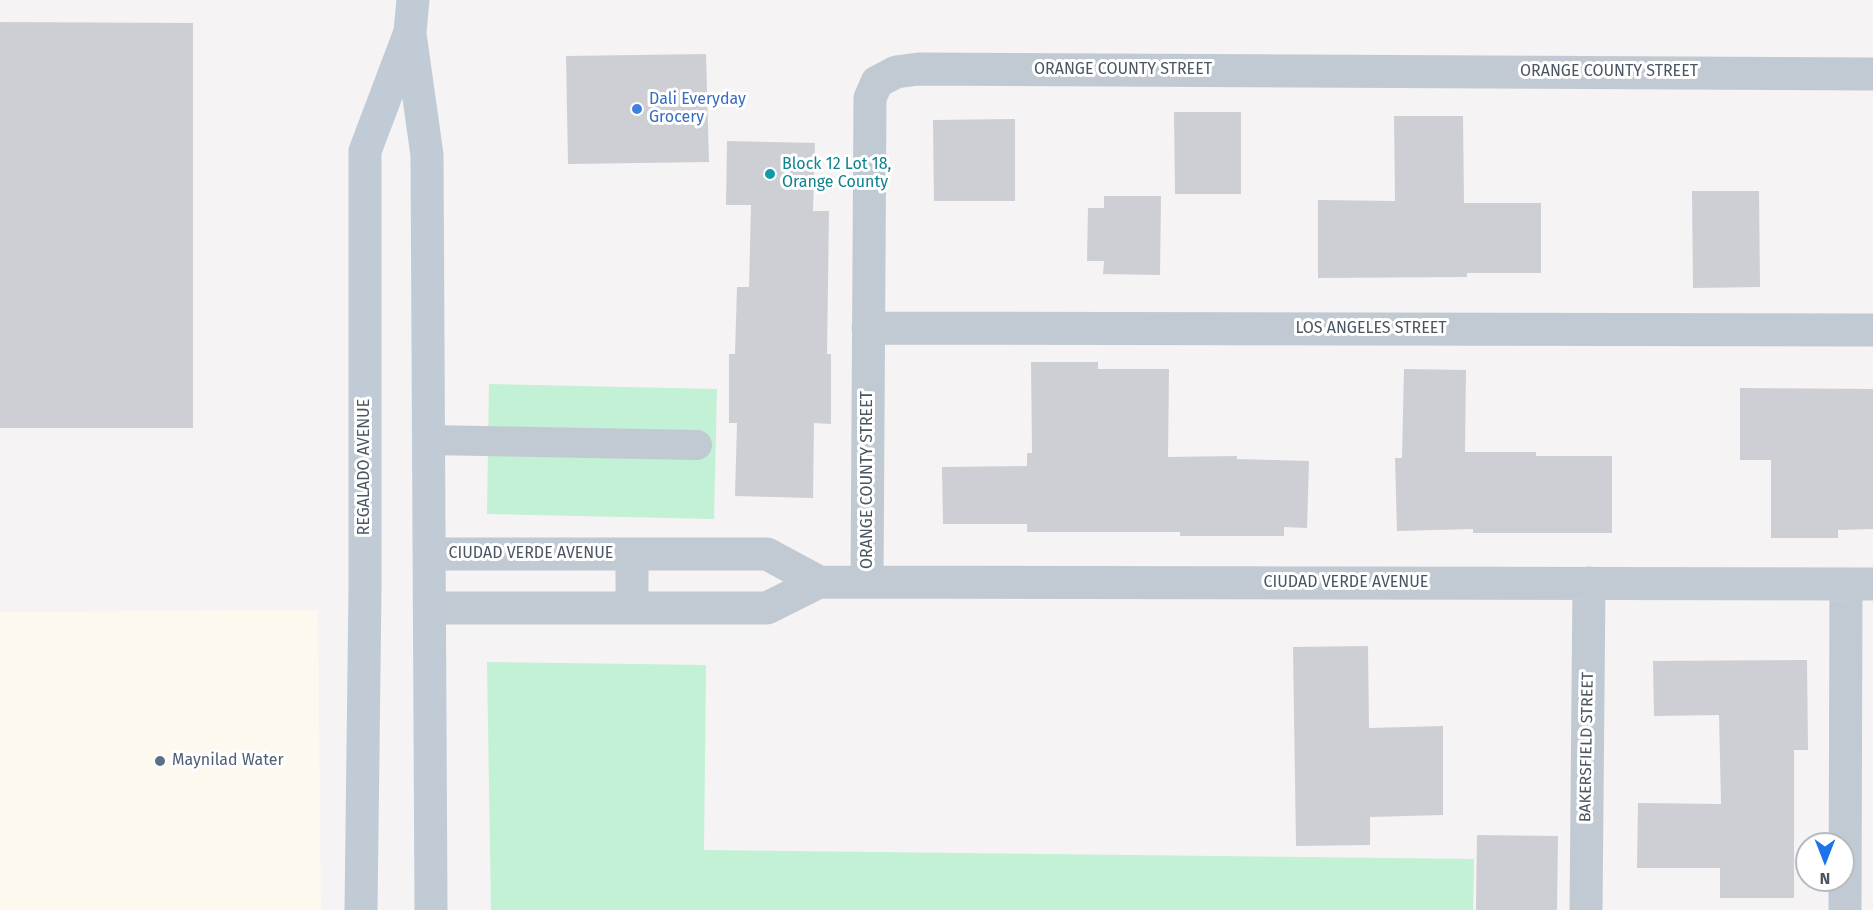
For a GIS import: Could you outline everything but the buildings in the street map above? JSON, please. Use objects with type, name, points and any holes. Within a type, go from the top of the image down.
[{"type":"main road","name":"REGALADO AVENUE","points":[[411,16],[427,155],[431,910]]},
{"type":"main road","name":"REGALADO AVENUE","points":[[361,910],[365,589],[365,151],[411,16]]},
{"type":"street","name":"ORANGE COUNTY STREET","points":[[867,582],[870,98],[877,82],[896,72],[918,69],[1873,74]]},
{"type":"street","name":"LOS ANGELES STREET","points":[[868,328],[1873,330]]},
{"type":"street","name":"CIUDAD VERDE AVENUE","points":[[430,554],[767,554],[819,582]]},
{"type":"street","name":"CIUDAD VERDE AVENUE","points":[[632,554],[632,608]]},
{"type":"street","name":"CIUDAD VERDE AVENUE","points":[[430,608],[767,608],[819,582],[1859,584]]},
{"type":"street","name":"BAKERSFIELD STREET","points":[[1586,910],[1589,583]]},
{"type":"street","points":[[1845,910],[1859,584]]},
{"type":"lane","points":[[429,440],[697,445]]},
{"type":"shaded area","name":"Maynilad Water","points":[[318,610],[321,910],[0,910],[0,612]]},
{"type":"green space","points":[[489,384],[717,389],[714,519],[487,514]]},
{"type":"green space","points":[[487,662],[706,665],[704,850],[1474,859],[1473,910],[491,910]]},
{"type":"place","name":"Dali Everyday Grocery","points":[[637,109]]},
{"type":"place","name":"Block 12 Lot 18, Orange County","points":[[770,174]]},
{"type":"place","name":"Maynilad Water","points":[[160,761]]}]
